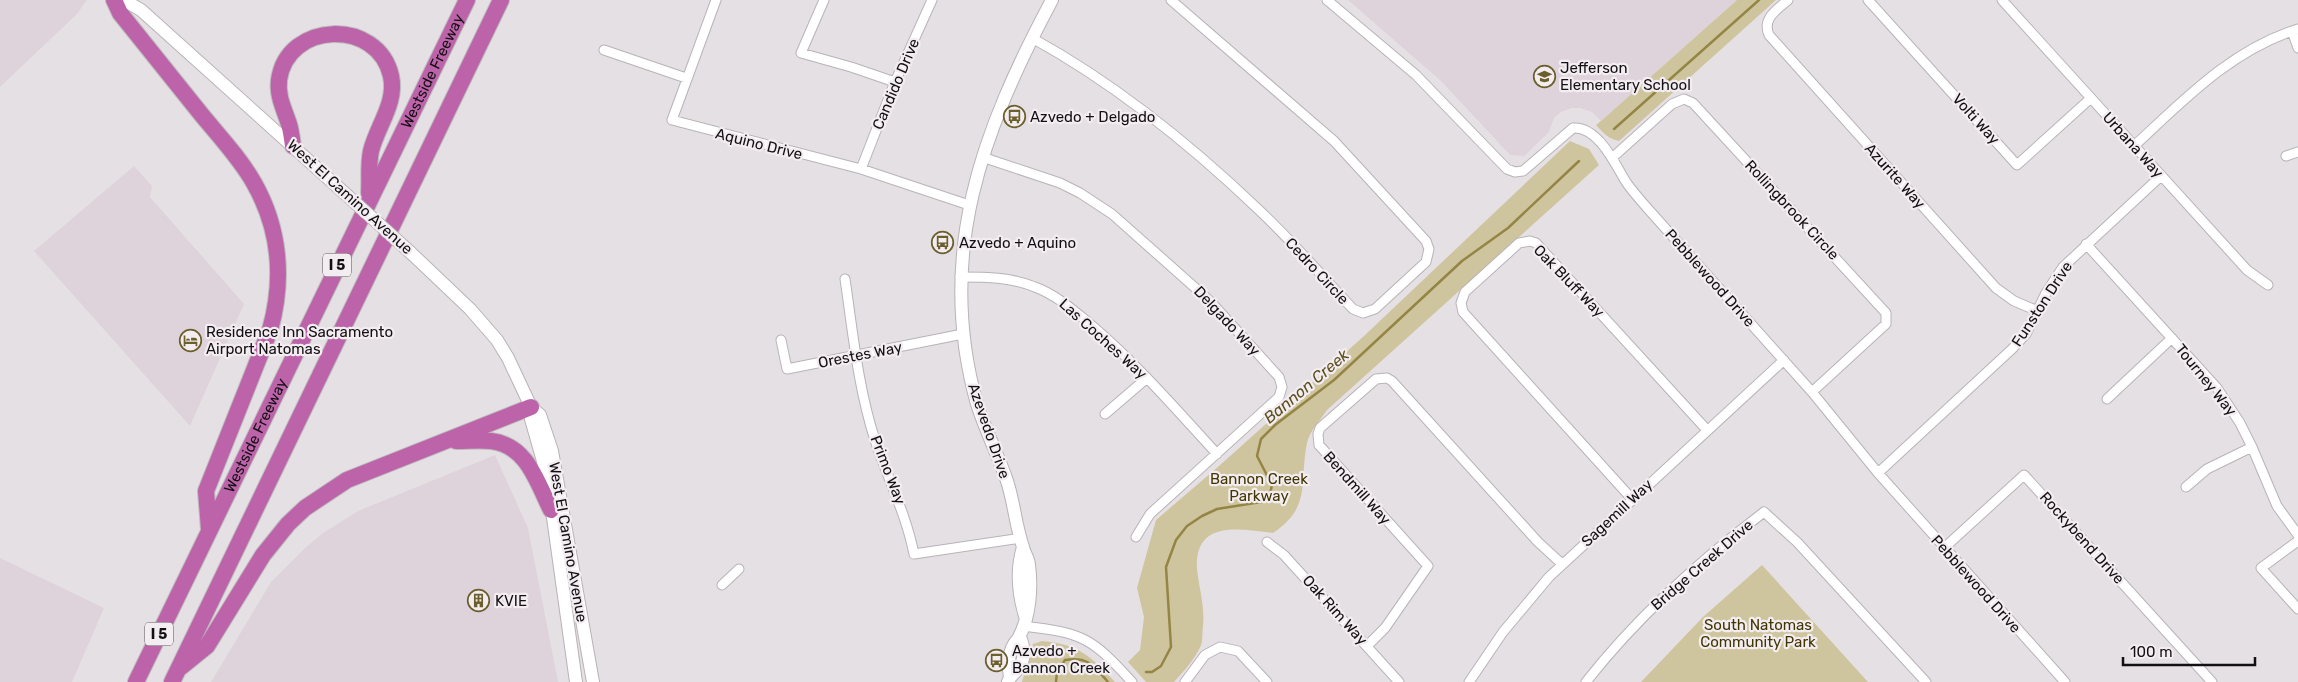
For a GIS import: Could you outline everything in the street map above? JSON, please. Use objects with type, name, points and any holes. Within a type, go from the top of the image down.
[{"type":"highway","points":[[114,0],[120,13],[245,169],[264,202],[276,242],[279,272],[275,311],[270,330],[206,491],[209,531]]},
{"type":"highway","name":"Westside Freeway","points":[[136,682],[369,198],[467,0]]},
{"type":"highway","name":"Westside Freeway","points":[[175,676],[501,0]]},
{"type":"highway","points":[[293,146],[289,124],[282,109],[278,91],[281,71],[288,57],[309,39],[328,33],[339,33],[366,42],[381,54],[387,63],[392,82],[391,100],[370,152],[369,198]]},
{"type":"highway","points":[[175,676],[207,646],[263,555],[288,524],[305,508],[347,480],[531,407]]},
{"type":"highway","points":[[449,441],[492,441],[515,450],[527,461],[551,510]]},
{"type":"main road","name":"West El Camino Avenue","points":[[124,0],[137,5],[456,293],[496,340],[517,375],[531,407],[531,419],[544,461],[576,682]]},
{"type":"main road","name":"Azevedo Drive","points":[[1009,680],[1020,667],[1024,647],[1023,627],[1029,605],[1029,563],[1022,543],[1006,478],[978,406],[970,379],[963,334],[960,277],[962,247],[969,205],[982,157],[1032,38],[1052,0]]},
{"type":"main road","name":"West El Camino Avenue","points":[[531,407],[540,415],[552,451],[593,682]]},
{"type":"street","name":"Aquino Drive","points":[[716,0],[672,120],[861,169],[969,205]]},
{"type":"street","points":[[824,0],[801,53],[858,69],[895,82]]},
{"type":"street","name":"Candido Drive","points":[[861,169],[895,82],[932,0]]},
{"type":"street","name":"Cedro Circle","points":[[1032,38],[1069,59],[1142,110],[1227,181],[1266,216],[1353,309],[1363,313],[1375,310],[1426,262],[1429,249],[1426,241],[1334,141],[1171,0]]},
{"type":"street","name":"Pebblewood Drive","points":[[1327,0],[1416,75],[1507,169],[1515,172],[1523,171],[1573,128],[1583,129],[1591,134],[1612,158],[1628,184],[1649,210],[1812,392],[1878,473],[1944,548],[2065,682]]},
{"type":"street","name":"Azurite Way","points":[[1788,0],[1770,16],[1766,25],[1769,35],[1996,288],[2014,300],[2038,311]]},
{"type":"street","name":"Volti Way","points":[[1868,0],[2017,165],[2091,98]]},
{"type":"street","name":"Urbana Way","points":[[2002,0],[2247,270],[2268,285]]},
{"type":"street","points":[[2134,146],[2215,72],[2240,56],[2295,30],[2298,48]]},
{"type":"street","points":[[604,50],[686,78]]},
{"type":"street","name":"Rollingbrook Circle","points":[[1612,158],[1672,104],[1684,100],[1693,102],[1886,312],[1886,324],[1812,392]]},
{"type":"street","points":[[2286,156],[2298,152]]},
{"type":"street","name":"Delgado Way","points":[[982,157],[1060,183],[1087,197],[1112,214],[1203,294],[1279,377],[1282,387],[1279,397],[1150,514],[1136,538]]},
{"type":"street","name":"Funston Drive","points":[[1878,473],[2012,349],[2026,334],[2054,280],[2073,256],[2162,176]]},
{"type":"street","name":"Oak Bluff Way","points":[[1632,499],[1463,312],[1460,303],[1465,292],[1519,243],[1525,241],[1536,243],[1707,430]]},
{"type":"street","name":"Tourney Way","points":[[2086,244],[2217,388],[2233,411],[2252,447],[2270,493],[2298,535]]},
{"type":"street","name":"Las Coches Way","points":[[960,277],[1010,279],[1049,293],[1066,304],[1106,338],[1148,378],[1217,454]]},
{"type":"street","name":"Primo Way","points":[[845,279],[867,411],[875,439],[904,513],[914,554],[1022,543]]},
{"type":"street","name":"Orestes Way","points":[[781,340],[787,369],[963,334]]},
{"type":"street","points":[[2107,399],[2172,338]]},
{"type":"street","name":"Sagemill Way","points":[[1469,682],[1503,632],[1562,564],[1784,360]]},
{"type":"street","points":[[1105,414],[1148,378]]},
{"type":"street","name":"Bendmill Way","points":[[1367,646],[1386,628],[1428,566],[1319,445],[1318,434],[1320,428],[1376,379],[1387,378],[1392,381],[1538,542],[1562,564]]},
{"type":"street","points":[[2186,487],[2201,472],[2252,447]]},
{"type":"street","name":"Rockybend Drive","points":[[1944,548],[2024,475],[2212,682]]},
{"type":"street","name":"Bridge Creek Drive","points":[[1586,682],[1626,634],[1679,581],[1764,512],[1797,542],[1926,682]]},
{"type":"street","points":[[2298,541],[2261,568],[2298,609]]},
{"type":"street","name":"Oak Rim Way","points":[[1267,542],[1284,555],[1399,682]]},
{"type":"street","points":[[722,584],[739,569]]},
{"type":"street","points":[[1023,627],[1064,631],[1086,639],[1106,654],[1132,682]]},
{"type":"street","points":[[1184,682],[1209,651],[1227,647],[1238,651],[1267,682]]},
{"type":"shaded area","points":[[0,0],[87,0],[77,14],[0,87]]},
{"type":"shaded area","name":"Jefferson Elementary School","points":[[1348,0],[1737,0],[1601,121],[1592,112],[1580,108],[1572,108],[1561,112],[1554,118],[1549,132],[1524,156],[1510,155],[1441,81]]},
{"type":"shaded area","points":[[134,166],[152,186],[150,197],[244,304],[190,426],[34,251]]},
{"type":"shaded area","points":[[495,455],[528,528],[558,682],[211,682],[271,582],[323,533],[358,511]]},
{"type":"shaded area","points":[[0,558],[104,608],[72,682],[0,682]]},
{"type":"green space","points":[[1737,0],[1776,0],[1619,141],[1609,137],[1596,125]]},
{"type":"green space","name":"Bannon Creek Parkway","points":[[1570,141],[1589,149],[1599,165],[1327,410],[1308,439],[1302,493],[1294,514],[1273,533],[1234,529],[1211,535],[1203,542],[1198,553],[1197,569],[1203,612],[1202,638],[1199,650],[1174,682],[1146,682],[1128,662],[1140,650],[1144,617],[1137,588],[1156,520],[1364,336]]},
{"type":"green space","name":"South Natomas Community Park","points":[[1762,565],[1868,682],[1641,682],[1703,617]]},
{"type":"green space","points":[[1042,641],[1075,648],[1091,658],[1115,682],[1022,682],[1033,644]]},
{"type":"waterway","name":"Bannon Creek","points":[[1614,129],[1759,0]]},
{"type":"waterway","name":"Bannon Creek","points":[[1146,672],[1152,672],[1161,666],[1171,647],[1166,567],[1176,540],[1187,526],[1217,509],[1261,502],[1270,494],[1272,485],[1257,456],[1261,439],[1275,425],[1334,380],[1462,261],[1508,228],[1579,161]]},
{"type":"waterway","name":"Bannon Creek","points":[[1056,682],[1057,672],[1065,660],[1073,659],[1079,659],[1090,664],[1108,682]]},
{"type":"place","name":"Jefferson Elementary School","points":[[1544,77]]},
{"type":"place","name":"Azvedo + Delgado","points":[[1014,117]]},
{"type":"place","name":"Azvedo + Aquino","points":[[943,243]]},
{"type":"place","name":"Residence Inn Sacramento Airport Natomas","points":[[190,341]]},
{"type":"place","name":"KVIE","points":[[479,601]]},
{"type":"place","name":"Azvedo + Bannon Creek","points":[[996,660]]}]
